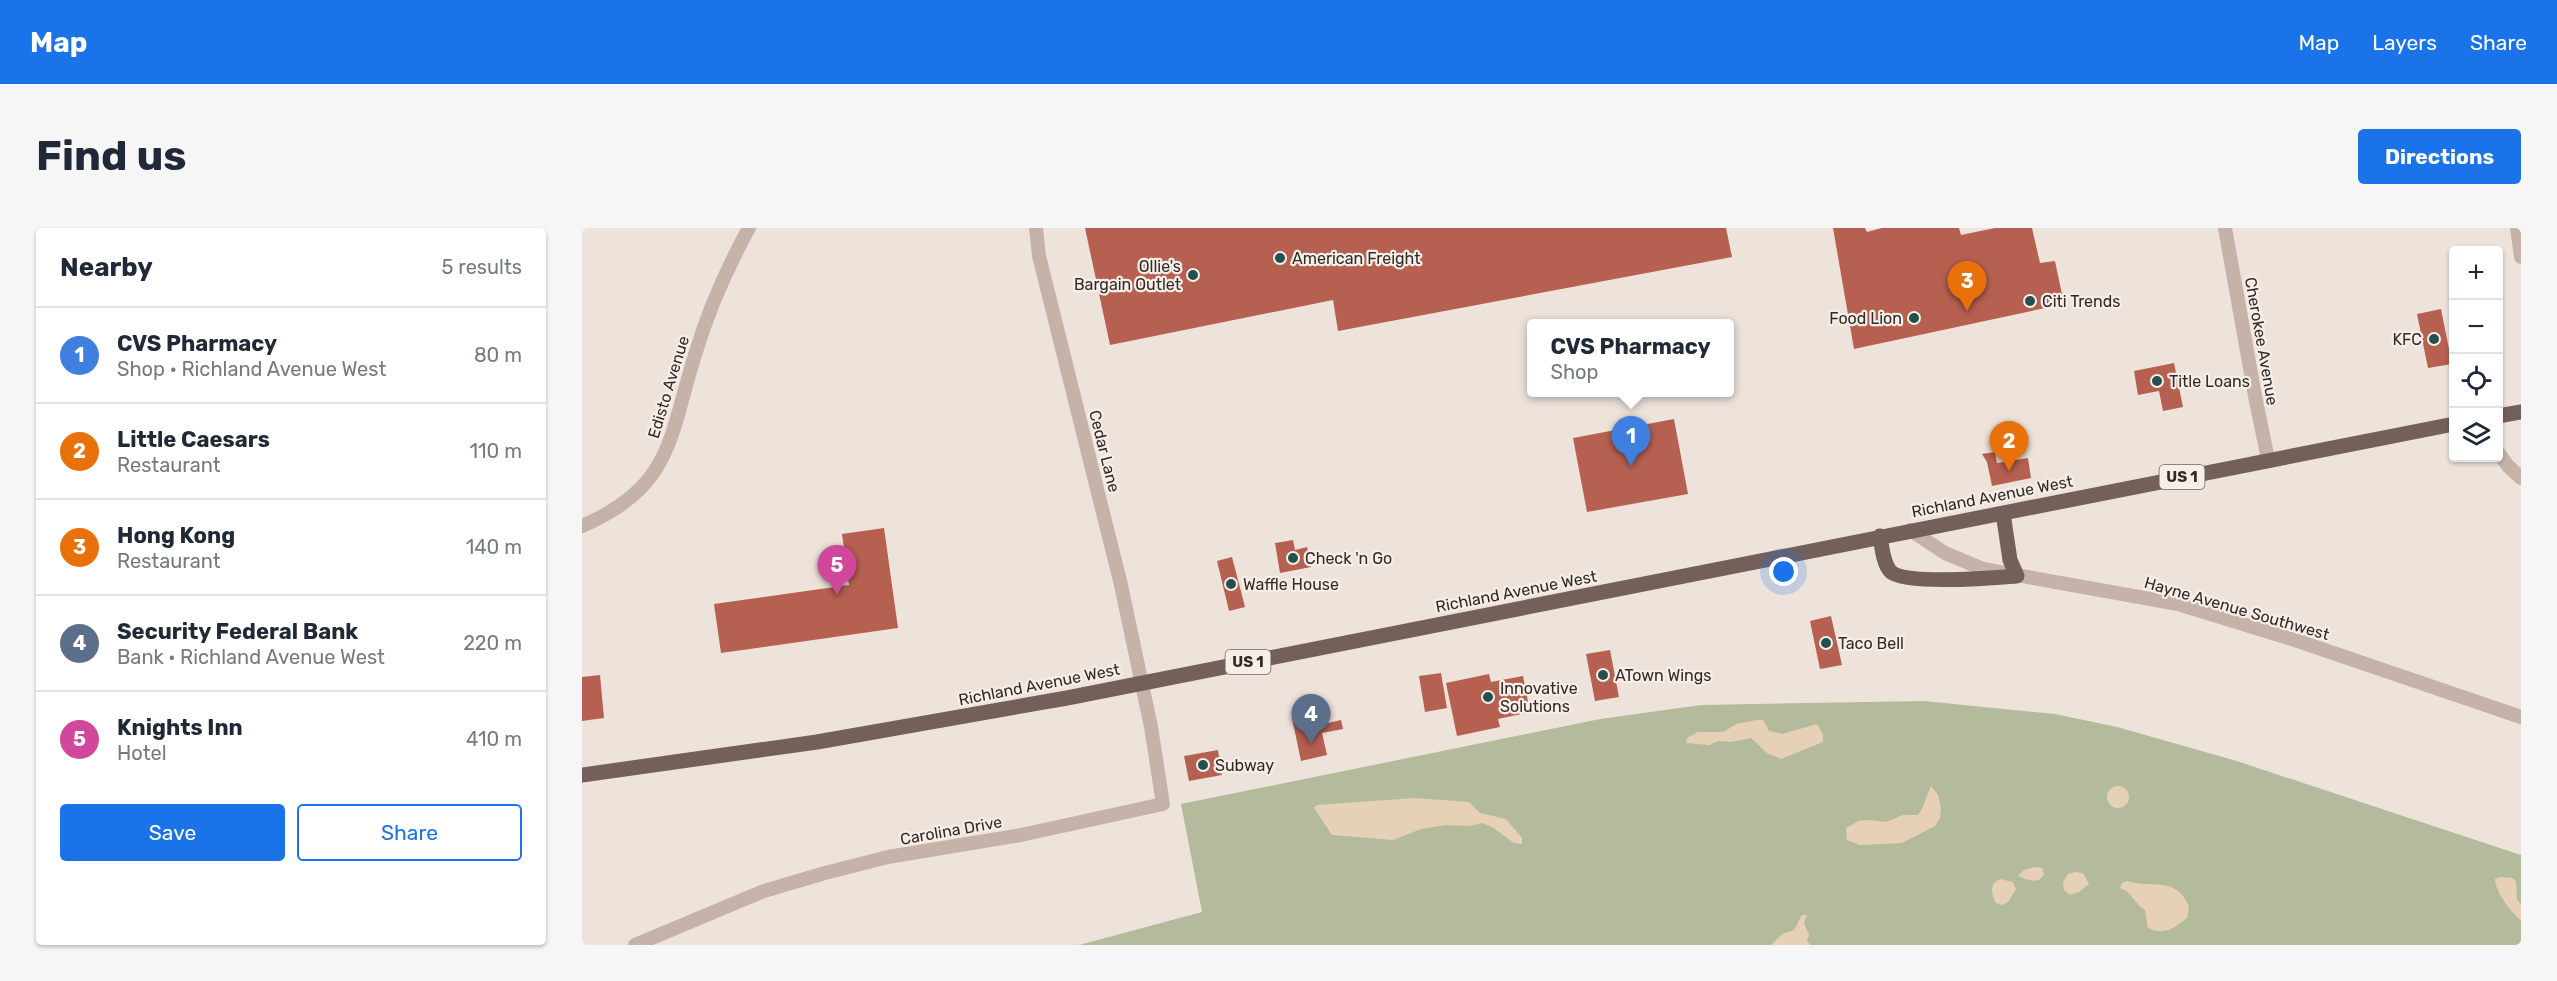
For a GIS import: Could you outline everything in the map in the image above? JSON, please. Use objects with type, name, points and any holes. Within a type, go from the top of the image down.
[{"type":"main road","points":[[2503,415],[2521,412]]},
{"type":"main road","name":"Richland Avenue West","points":[[582,775],[817,742],[1141,683],[2449,425]]},
{"type":"main road","points":[[1880,536],[1887,567],[1898,576],[1940,579],[2017,576],[2010,560],[2003,513]]},
{"type":"street","name":"Edisto Avenue","points":[[582,526],[629,500],[643,488],[660,464],[673,437],[707,317],[749,228]]},
{"type":"street","name":"Cedar Lane","points":[[1036,228],[1040,256],[1121,585],[1141,683]]},
{"type":"street","name":"Cherokee Avenue","points":[[2225,228],[2254,396],[2268,459]]},
{"type":"street","points":[[2517,228],[2521,257]]},
{"type":"street","points":[[2503,458],[2521,478]]},
{"type":"street","name":"Hayne Avenue Southwest","points":[[1910,530],[1945,553],[1967,563],[2017,576],[2178,604],[2295,640],[2521,717]]},
{"type":"street","name":"Carolina Drive","points":[[635,945],[764,891],[825,873],[888,857],[1022,835],[1162,804],[1151,727],[1141,683]]},
{"type":"green space","points":[[1924,701],[2055,714],[2117,727],[2237,761],[2521,855],[2521,945],[1079,945],[1202,912],[1181,804],[1600,719],[1701,705]]},
{"type":"sand","points":[[1763,720],[1769,731],[1782,734],[1817,724],[1823,735],[1823,742],[1781,759],[1767,753],[1751,738],[1731,742],[1719,741],[1709,745],[1686,743],[1687,738],[1698,732],[1723,732],[1737,724]]},
{"type":"sand","points":[[1931,786],[1938,795],[1941,808],[1940,818],[1935,826],[1902,843],[1860,845],[1847,840],[1846,828],[1859,821],[1886,822],[1903,815],[1918,815]]},
{"type":"sand","points":[[2118,786],[2126,789],[2129,797],[2126,805],[2118,808],[2110,805],[2107,797],[2110,789]]},
{"type":"sand","points":[[1415,798],[1469,802],[1480,813],[1506,819],[1522,838],[1522,844],[1514,843],[1492,827],[1482,823],[1470,826],[1445,825],[1421,829],[1393,840],[1332,835],[1314,808],[1317,805]]},
{"type":"sand","points":[[2034,867],[2042,868],[2044,874],[2039,880],[2032,881],[2018,876],[2024,870]]},
{"type":"sand","points":[[2083,873],[2089,884],[2079,892],[2070,895],[2064,890],[2063,882],[2068,874]]},
{"type":"sand","points":[[2512,878],[2516,881],[2517,899],[2521,905],[2521,920],[2497,889],[2495,879]]},
{"type":"sand","points":[[2000,879],[2013,882],[2016,889],[2008,902],[2002,905],[1996,903],[1992,893],[1994,884]]},
{"type":"sand","points":[[2127,881],[2161,885],[2177,890],[2189,906],[2187,918],[2173,928],[2164,931],[2148,928],[2145,910],[2120,888],[2122,883]]},
{"type":"sand","points":[[1802,915],[1807,915],[1804,923],[1810,945],[1771,945],[1782,934],[1794,930]]},
{"type":"building","points":[[1085,228],[1726,228],[1732,257],[1338,331],[1333,300],[1110,345]]},
{"type":"building","points":[[1833,228],[1865,228],[1867,232],[1882,228],[1959,228],[1961,235],[1995,228],[2032,228],[2040,263],[2055,261],[2064,304],[1854,349]]},
{"type":"building","name":"KFC","points":[[2441,309],[2449,349],[2449,364],[2428,368],[2417,314]]},
{"type":"building","name":"Title Loans","points":[[2174,363],[2183,407],[2163,411],[2159,391],[2138,395],[2134,371]]},
{"type":"building","points":[[1674,419],[1688,494],[1587,512],[1573,438]]},
{"type":"building","points":[[1995,452],[1997,463],[2028,458],[2031,478],[1992,486],[1987,462],[1982,454]]},
{"type":"building","points":[[884,528],[898,628],[721,653],[714,604],[849,585],[842,534]]},
{"type":"building","name":"Check 'n Go","points":[[1293,540],[1295,550],[1307,547],[1311,567],[1280,573],[1275,543]]},
{"type":"building","name":"Waffle House","points":[[1232,557],[1245,607],[1229,611],[1217,561]]},
{"type":"building","name":"Taco Bell","points":[[1831,616],[1842,665],[1820,669],[1810,621]]},
{"type":"building","name":"ATown Wings","points":[[1610,650],[1619,697],[1595,701],[1586,654]]},
{"type":"building","points":[[1441,673],[1447,708],[1425,712],[1419,676]]},
{"type":"building","name":"Innovative Solutions","points":[[1489,674],[1491,682],[1523,676],[1530,712],[1498,719],[1500,727],[1457,736],[1446,683]]},
{"type":"building","points":[[600,675],[604,718],[582,721],[582,677]]},
{"type":"building","points":[[1317,713],[1320,725],[1341,720],[1343,729],[1322,733],[1327,755],[1301,761],[1292,718]]},
{"type":"building","name":"Subway","points":[[1218,750],[1222,775],[1189,781],[1184,756]]},
{"type":"place","name":"American Freight","points":[[1280,258]]},
{"type":"place","name":"Ollie's Bargain Outlet","points":[[1193,275]]},
{"type":"place","name":"Citi Trends","points":[[2030,301]]},
{"type":"place","name":"Hong Kong","points":[[1967,311]]},
{"type":"place","name":"Food Lion","points":[[1914,318]]},
{"type":"place","name":"KFC","points":[[2434,339]]},
{"type":"place","name":"Title Loans","points":[[2157,381]]},
{"type":"place","name":"CVS Pharmacy","points":[[1631,466]]},
{"type":"place","name":"Little Caesars","points":[[2009,471]]},
{"type":"place","name":"Check 'n Go","points":[[1293,558]]},
{"type":"place","name":"Waffle House","points":[[1231,584]]},
{"type":"place","name":"Knights Inn","points":[[837,595]]},
{"type":"place","name":"Taco Bell","points":[[1826,643]]},
{"type":"place","name":"ATown Wings","points":[[1603,675]]},
{"type":"place","name":"Innovative Solutions","points":[[1488,697]]},
{"type":"place","name":"Security Federal Bank","points":[[1311,744]]},
{"type":"place","name":"Subway","points":[[1203,765]]}]
